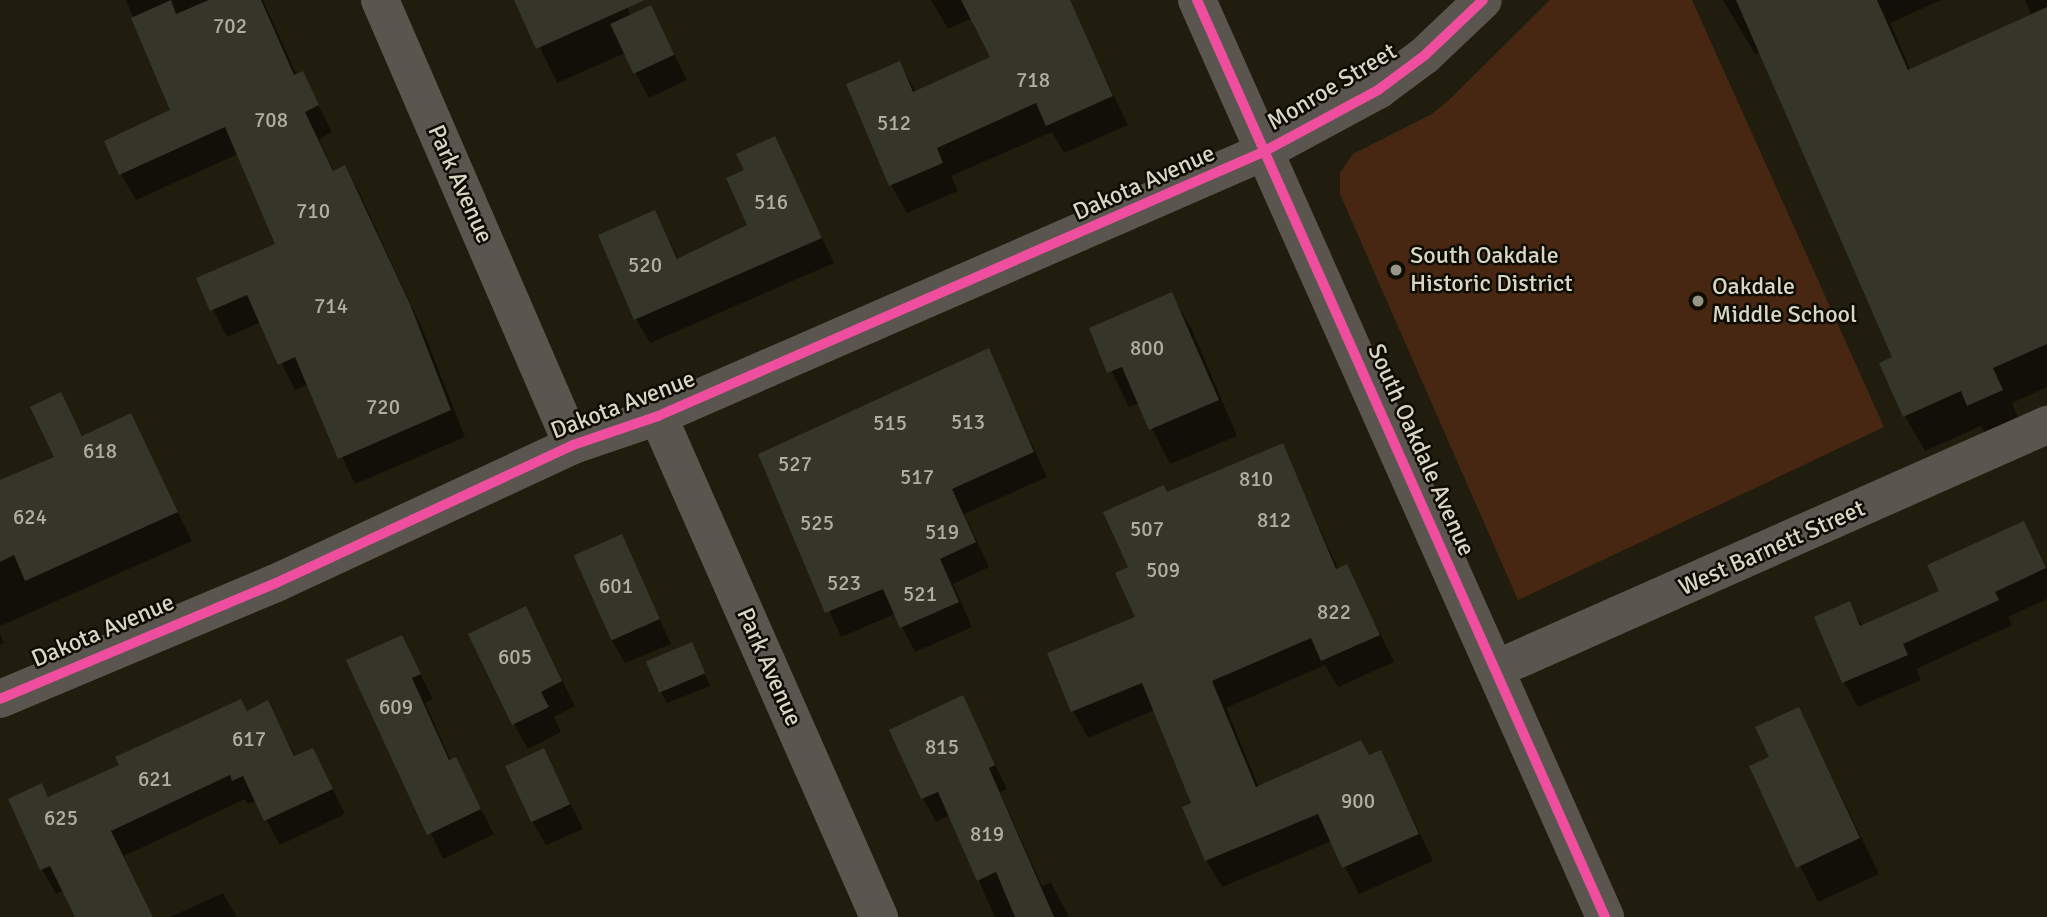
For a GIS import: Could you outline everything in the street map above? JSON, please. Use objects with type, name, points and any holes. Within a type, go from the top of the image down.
[{"type":"street","name":"Park Avenue","points":[[380,0],[573,445]]},
{"type":"street","name":"South Oakdale Avenue","points":[[1196,0],[1605,917]]},
{"type":"street","name":"Monroe Street","points":[[1263,152],[1378,90],[1424,56],[1483,0]]},
{"type":"street","name":"Dakota Avenue","points":[[0,699],[276,583],[573,445],[658,416],[1263,152]]},
{"type":"street","name":"Park Avenue","points":[[658,416],[879,917]]},
{"type":"street","name":"West Barnett Street","points":[[1496,669],[2047,425]]},
{"type":"shaded area","name":"Oakdale Middle School","points":[[1550,0],[1692,0],[1884,427],[1518,600],[1340,194],[1340,173],[1353,154],[1432,114],[1449,100]]},
{"type":"building","points":[[171,0],[176,14],[209,0],[261,0],[294,75],[303,71],[319,105],[305,112],[333,171],[345,165],[410,304],[451,410],[338,459],[295,357],[278,365],[247,295],[210,311],[196,278],[275,244],[225,127],[119,175],[104,141],[170,110],[131,18]]},
{"type":"building","points":[[514,0],[645,0],[536,49]]},
{"type":"building","points":[[961,0],[1070,0],[1113,96],[1046,126],[1036,103],[937,148],[943,163],[889,186],[846,84],[900,61],[913,92],[990,57]]},
{"type":"building","points":[[1736,0],[1877,0],[1908,70],[2047,7],[2047,344],[1993,368],[2003,390],[1967,406],[1961,391],[1903,417],[1879,363],[1892,357]]},
{"type":"building","points":[[651,5],[674,55],[633,74],[610,24]]},
{"type":"building","points":[[775,136],[822,238],[634,320],[598,235],[655,210],[677,259],[747,225],[726,178],[744,170],[736,154]]},
{"type":"building","points":[[1172,292],[1219,400],[1149,430],[1122,367],[1107,373],[1089,328]]},
{"type":"building","points":[[989,348],[1034,452],[952,489],[976,542],[940,559],[959,602],[900,628],[883,589],[825,613],[758,454]]},
{"type":"building","points":[[61,392],[82,436],[131,413],[178,512],[25,581],[14,555],[0,562],[0,480],[54,457],[30,407]]},
{"type":"building","points":[[1283,443],[1336,569],[1347,564],[1380,635],[1321,661],[1311,638],[1212,681],[1256,787],[1361,740],[1369,755],[1381,750],[1419,834],[1342,868],[1318,814],[1205,861],[1182,807],[1191,803],[1142,683],[1071,712],[1047,653],[1135,617],[1115,573],[1128,567],[1103,512],[1164,485],[1167,492]]},
{"type":"building","points":[[2024,521],[2046,568],[1995,592],[1999,600],[1903,644],[1908,655],[1842,683],[1814,617],[1850,601],[1860,626],[1939,591],[1927,565]]},
{"type":"building","points":[[622,534],[660,619],[611,641],[574,556]]},
{"type":"building","points":[[526,606],[562,681],[541,692],[549,707],[512,725],[468,634]]},
{"type":"building","points":[[402,635],[421,674],[412,678],[449,760],[456,757],[481,809],[427,835],[346,660]]},
{"type":"building","points":[[692,642],[705,673],[659,693],[646,662]]},
{"type":"building","points":[[963,695],[995,765],[989,768],[1054,917],[1015,917],[996,872],[977,881],[938,792],[921,799],[889,730]]},
{"type":"building","points":[[241,699],[247,711],[268,700],[294,756],[313,748],[333,789],[264,821],[243,776],[232,781],[230,775],[111,831],[153,917],[75,917],[50,866],[40,870],[8,799],[42,783],[48,797],[119,765],[115,757]]},
{"type":"building","points":[[1799,707],[1860,838],[1796,868],[1749,766],[1769,757],[1755,727]]},
{"type":"building","points":[[544,748],[570,804],[531,822],[505,766]]},
{"type":"cycle path","points":[[1197,0],[1605,917]]},
{"type":"cycle path","points":[[0,699],[276,583],[573,445],[658,416],[1263,152],[1378,90],[1424,56],[1483,0]]},
{"type":"place","name":"South Oakdale Historic District","points":[[1396,270]]},
{"type":"place","name":"Oakdale Middle School","points":[[1698,301]]}]
